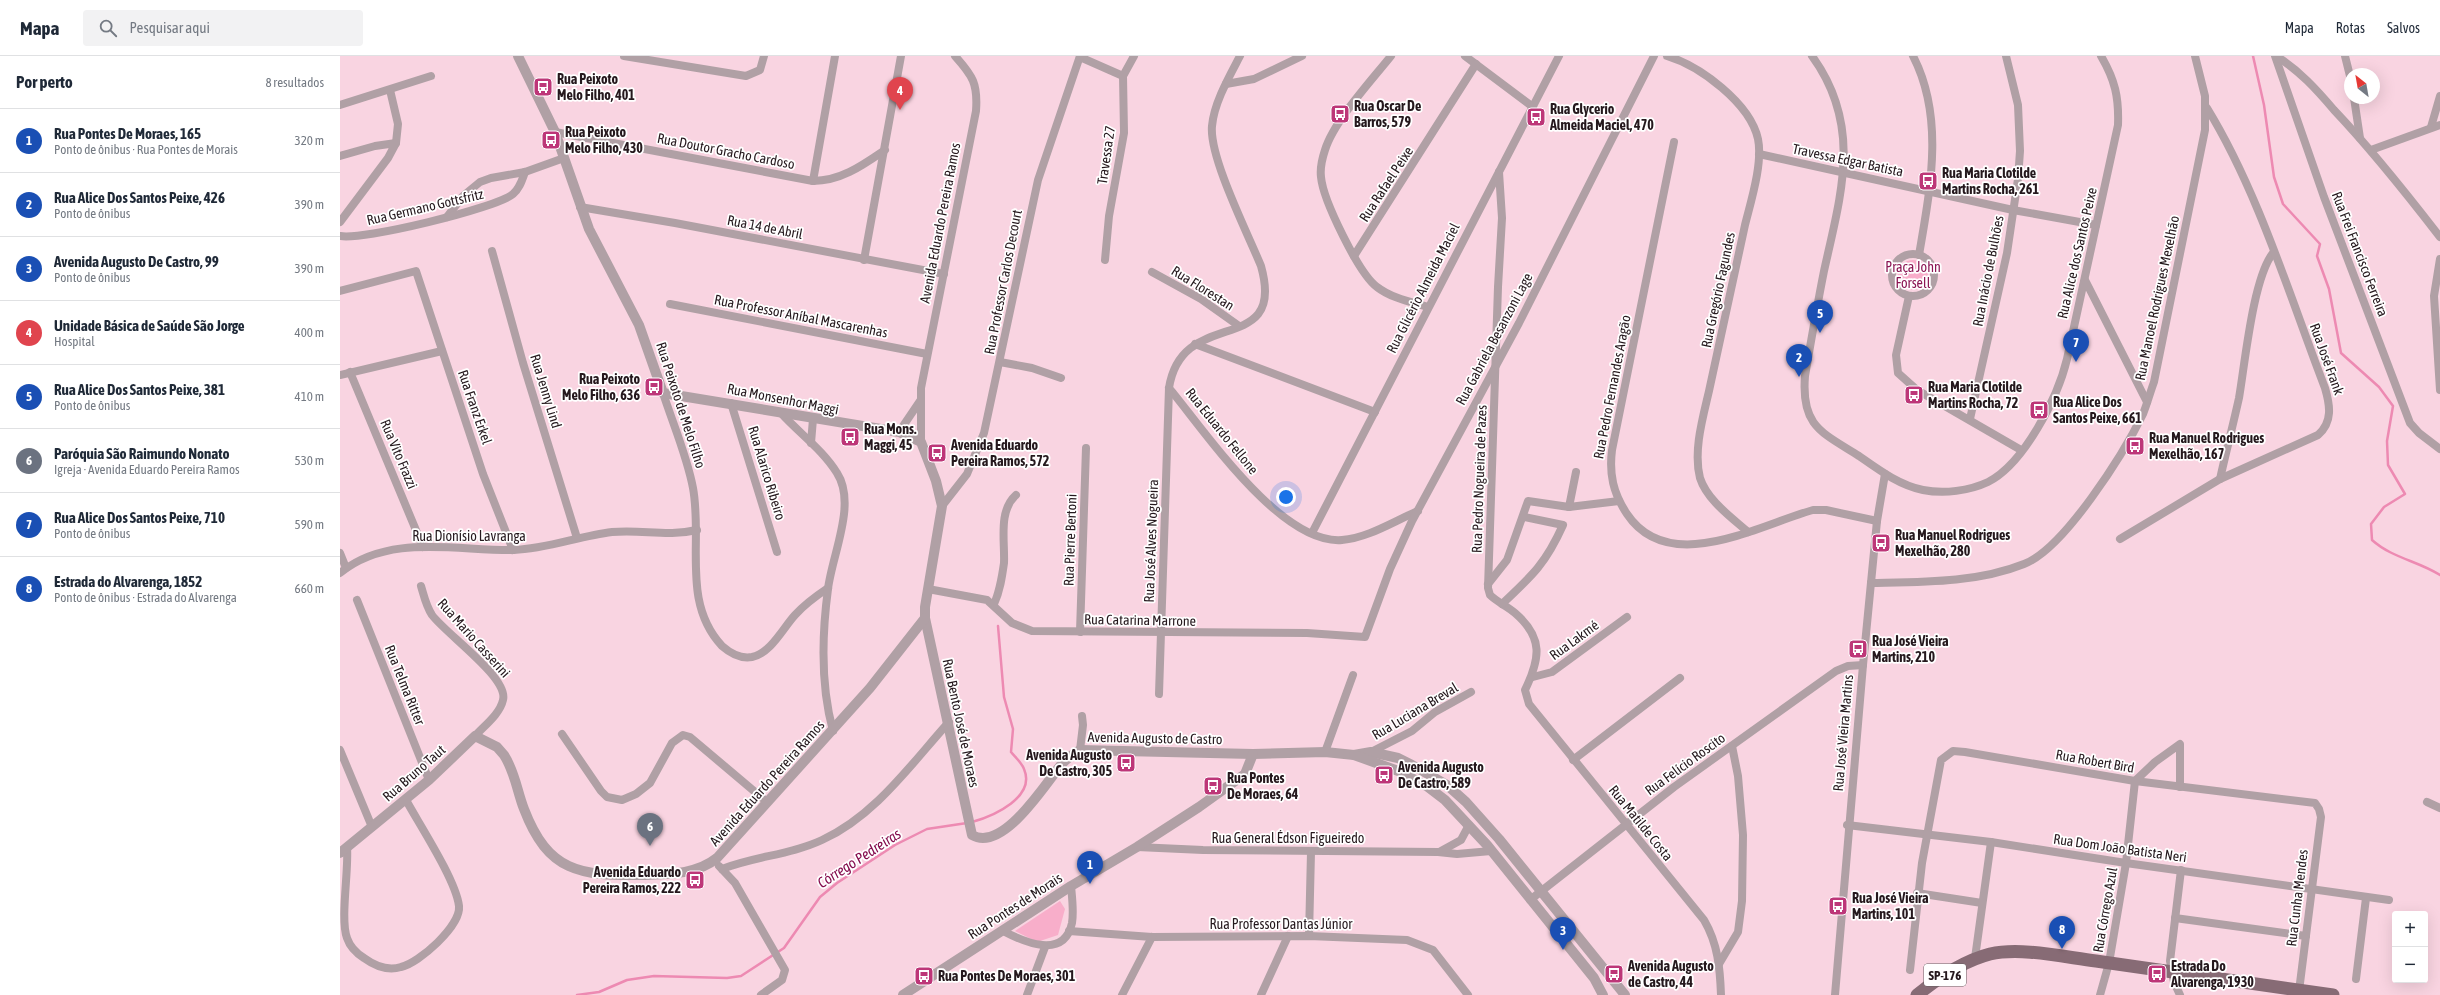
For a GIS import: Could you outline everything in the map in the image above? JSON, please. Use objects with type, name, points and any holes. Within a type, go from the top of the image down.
[{"type":"main road","name":"SP-176","points":[[1917,995],[1932,983],[1975,958],[1992,954],[2018,952],[2170,970],[2331,995]]},
{"type":"street","name":"Rua Peixoto de Melo Filho","points":[[518,56],[555,132],[580,207],[600,251],[639,325],[663,393],[693,488],[696,530],[696,581],[700,608],[714,636],[724,647],[736,655],[752,657],[763,652],[796,614],[828,588]]},
{"type":"street","points":[[624,56],[684,64],[746,76],[760,70],[764,56]]},
{"type":"street","points":[[681,56],[684,64]]},
{"type":"street","points":[[813,181],[835,56]]},
{"type":"street","points":[[864,260],[901,56]]},
{"type":"street","name":"Avenida Eduardo Pereira Ramos","points":[[475,736],[497,747],[504,755],[537,836],[552,856],[563,864],[592,873],[655,874],[695,870],[714,861],[833,731],[870,688],[925,618],[928,589],[942,506],[936,480],[921,442],[920,401],[927,354],[962,189],[977,104],[977,90],[973,78],[955,56]]},
{"type":"street","points":[[1080,56],[1123,76]]},
{"type":"street","name":"Rua Professor Carlos Decourt","points":[[942,506],[961,485],[980,447],[1000,362],[1036,187],[1058,115],[1080,56]]},
{"type":"street","name":"Travessa 27","points":[[1105,260],[1109,216],[1124,133],[1123,76],[1134,56]]},
{"type":"street","name":"Rua Eduardo Fellone","points":[[1240,56],[1226,84],[1212,125],[1214,148],[1266,284],[1266,298],[1260,315],[1239,326],[1195,344],[1179,361],[1172,374],[1169,388],[1245,481],[1278,510],[1312,533],[1340,540],[1353,538],[1418,511]]},
{"type":"street","points":[[1226,84],[1254,79],[1302,56]]},
{"type":"street","points":[[1391,56],[1332,133],[1325,149],[1322,165],[1324,190],[1354,256],[1369,280],[1378,288],[1394,297],[1428,307]]},
{"type":"street","points":[[1465,56],[1533,107]]},
{"type":"street","name":"Rua Glicério Almeida Maciel","points":[[1312,533],[1559,56]]},
{"type":"street","name":"Rua Gabriela Besanzoni Lage","points":[[1365,637],[1390,569],[1418,511],[1497,364],[1654,56]]},
{"type":"street","name":"Rua Gregório Fagundes","points":[[1667,56],[1686,60],[1722,89],[1744,111],[1758,139],[1758,154],[1751,198],[1706,404],[1698,464],[1701,479],[1708,493],[1748,532]]},
{"type":"street","name":"Rua Alice dos Santos Peixe","points":[[1812,56],[1824,72],[1839,105],[1844,142],[1843,174],[1811,340],[1803,392],[1810,418],[1815,426],[1885,474],[1903,484],[1922,490],[1940,492],[1967,489],[1988,482],[2001,473],[2021,450],[2058,388],[2065,365],[2118,125],[2119,98],[2114,82],[2101,56]]},
{"type":"street","points":[[1913,56],[1921,77],[1929,106],[1933,160],[1930,191],[1919,255]]},
{"type":"street","name":"Rua Inácio de Bulhões","points":[[1970,419],[2007,253],[2020,151],[2018,105],[2006,56]]},
{"type":"street","name":"Rua Manoel Rodrigues Mexelhão","points":[[1871,583],[1921,582],[1973,576],[2006,570],[2039,557],[2065,532],[2126,444],[2147,402],[2163,338],[2205,130],[2206,108],[2195,56]]},
{"type":"street","points":[[2276,56],[2288,63],[2314,88],[2371,150],[2440,236]]},
{"type":"street","name":"Rua Frei Francisco Ferreira","points":[[2276,56],[2324,197],[2410,423],[2419,433],[2440,449]]},
{"type":"street","points":[[2346,56],[2348,68]]},
{"type":"street","name":"Rua Rafael Peixe","points":[[1354,256],[1476,64]]},
{"type":"street","points":[[340,105],[431,76]]},
{"type":"street","name":"Rua Germano Gottsfritz","points":[[340,222],[388,158],[396,143],[398,124],[390,90]]},
{"type":"street","points":[[2431,127],[2440,96]]},
{"type":"street","points":[[2355,104],[2360,138]]},
{"type":"street","name":"Rua José Frank","points":[[2120,539],[2220,479],[2312,438],[2322,432],[2329,416],[2330,405],[2325,388],[2273,253],[2231,151],[2206,108]]},
{"type":"street","points":[[2371,150],[2440,125]]},
{"type":"street","name":"Rua Doutor Gracho Cardoso","points":[[555,132],[813,181],[827,181],[838,178],[885,150]]},
{"type":"street","name":"Rua Pedro Fernandes Aragão","points":[[1674,142],[1612,450],[1610,468],[1612,482],[1619,501],[1636,523],[1654,537],[1670,543],[1689,545],[1712,543],[1813,510],[1826,510],[1877,521]]},
{"type":"street","points":[[340,156],[375,146],[396,143]]},
{"type":"street","name":"Travessa Edgar Batista","points":[[1758,154],[1843,174],[1930,191],[2013,210],[2096,225]]},
{"type":"street","points":[[447,217],[463,196],[480,182],[491,178],[525,172],[564,158]]},
{"type":"street","name":"Rua Germano Gottsfritz","points":[[340,236],[363,235],[488,207],[513,194],[525,172]]},
{"type":"street","name":"Rua Pedro Nogueira de Pazes","points":[[1490,595],[1488,584],[1503,202],[1500,172]]},
{"type":"street","name":"Rua 14 de Abril","points":[[580,207],[675,223],[944,274]]},
{"type":"street","name":"Rua Jenny Lind","points":[[492,251],[523,363],[577,538]]},
{"type":"street","points":[[2220,479],[2238,401],[2258,287],[2266,262],[2273,253]]},
{"type":"street","points":[[1910,254],[1919,255],[1927,260],[1932,267],[1934,276],[1932,284],[1926,292],[1918,296],[1909,296],[1901,293],[1895,287],[1892,279],[1892,271],[1895,263],[1902,257],[1910,254]]},
{"type":"street","points":[[2440,259],[2434,296],[2435,340],[2440,390]]},
{"type":"street","name":"Rua Franz Erkel","points":[[340,290],[416,271],[486,480],[513,550]]},
{"type":"street","name":"Rua Florestan","points":[[1152,272],[1201,299],[1239,326]]},
{"type":"street","points":[[2084,280],[2147,402]]},
{"type":"street","points":[[1909,296],[1896,355],[1898,373],[1917,390],[1970,419],[2021,450]]},
{"type":"street","name":"Rua Professor Aníbal Mascarenhas","points":[[670,304],[927,354]]},
{"type":"street","points":[[1195,344],[1375,412]]},
{"type":"street","points":[[340,375],[442,351]]},
{"type":"street","points":[[1000,362],[1032,368],[1061,378]]},
{"type":"street","name":"Rua Vito Frazzi","points":[[350,372],[423,547]]},
{"type":"street","name":"Rua José Alves Nogueira","points":[[1159,694],[1169,388]]},
{"type":"street","name":"Rua Monsenhor Maggi","points":[[663,393],[731,402],[813,419],[898,432]]},
{"type":"street","name":"Avenida Eduardo Pereira Ramos","points":[[898,432],[920,401]]},
{"type":"street","name":"Rua Alarico Ribeiro","points":[[731,402],[776,552]]},
{"type":"street","points":[[781,413],[812,443],[838,473],[845,503],[828,588],[825,673],[829,716],[833,731]]},
{"type":"street","points":[[812,443],[813,419]]},
{"type":"street","points":[[898,432],[921,442]]},
{"type":"street","name":"Rua Pierre Bertoni","points":[[1080,632],[1086,448]]},
{"type":"street","points":[[1569,507],[1576,472]]},
{"type":"street","name":"Rua José Vieira Martins","points":[[1834,995],[1848,825],[1877,521],[1885,474]]},
{"type":"street","points":[[994,604],[1002,581],[1005,515],[1011,499],[1016,495]]},
{"type":"street","points":[[1488,584],[1507,560],[1524,517],[1528,501],[1569,507],[1619,501]]},
{"type":"street","points":[[1502,604],[1537,571],[1551,552],[1563,525],[1524,517]]},
{"type":"street","name":"Rua Dionísio Lavranga","points":[[343,570],[369,557],[423,547],[513,550],[538,548],[577,538],[627,531],[671,534],[696,530]]},
{"type":"street","points":[[340,553],[343,570]]},
{"type":"street","name":"Rua Mario Casserini","points":[[421,586],[432,615],[499,682],[504,695],[500,708]]},
{"type":"street","name":"Rua Catarina Marrone","points":[[928,589],[988,600],[994,604],[1004,617],[1020,628],[1032,631],[1307,633],[1365,637]]},
{"type":"street","name":"Rua Matilde Costa","points":[[1490,595],[1515,613],[1533,633],[1536,642],[1536,666],[1533,677],[1525,690],[1529,704],[1704,920],[1712,934],[1719,964],[1721,995]]},
{"type":"street","name":"Rua Telma Ritter","points":[[357,600],[429,780]]},
{"type":"street","name":"Rua Lakmé","points":[[1533,677],[1552,672],[1627,617]]},
{"type":"street","name":"Rua Bento José de Moraes","points":[[925,618],[949,722],[970,833]]},
{"type":"street","name":"Rua Felício Roscito","points":[[1530,900],[1625,824],[1732,746],[1790,706],[1836,671],[1848,666],[1863,665]]},
{"type":"street","points":[[1325,752],[1353,675]]},
{"type":"street","points":[[1573,760],[1680,678]]},
{"type":"street","name":"Rua Luciana Breval","points":[[1371,752],[1412,731],[1435,712],[1471,692]]},
{"type":"street","name":"Rua Bruno Taut","points":[[344,850],[429,780],[475,736],[500,708]]},
{"type":"street","points":[[1080,750],[1083,721],[1082,716]]},
{"type":"street","points":[[722,868],[802,848],[845,828],[865,813],[949,722]]},
{"type":"street","points":[[562,734],[601,791],[613,800],[630,798],[650,783],[672,743],[682,735],[690,737],[768,802]]},
{"type":"street","points":[[2136,781],[2155,762],[2180,744],[2180,787]]},
{"type":"street","points":[[1719,964],[1738,932],[1742,901],[1743,835],[1738,776],[1732,746]]},
{"type":"street","points":[[340,750],[372,827]]},
{"type":"street","name":"Avenida Augusto de Castro","points":[[970,833],[980,839],[988,838],[1014,822],[1028,809],[1060,766],[1080,750],[1253,754],[1325,752],[1354,755],[1401,772],[1422,783],[1445,800],[1491,851],[1594,978],[1604,995]]},
{"type":"street","name":"Rua Robert Bird","points":[[1910,970],[1918,893],[1941,760],[1953,751],[2136,781],[2310,801],[2319,809]]},
{"type":"street","name":"Avenida Augusto de Castro","points":[[1354,755],[1371,752],[1398,758],[1447,785],[1500,839],[1625,995]]},
{"type":"street","name":"Rua Pontes de Morais","points":[[903,995],[1071,886],[1137,847],[1245,774],[1253,754]]},
{"type":"street","name":"Rua Córrego Azul","points":[[2100,995],[2109,963],[2126,863],[2136,781]]},
{"type":"street","points":[[344,850],[348,865],[345,925],[346,937],[350,946],[370,963],[382,967],[402,967],[414,962],[454,924],[458,915],[459,906],[449,879],[406,800]]},
{"type":"street","points":[[2427,802],[2440,808]]},
{"type":"street","name":"Rua Cunha Mendes","points":[[2299,991],[2321,817],[2319,809]]},
{"type":"street","name":"Rua General Édson Figueiredo","points":[[1438,852],[1461,840],[1469,825]]},
{"type":"street","name":"Rua Dom João Batista Neri","points":[[1848,825],[1991,842],[2366,898],[2389,900]]},
{"type":"street","points":[[1975,958],[1991,842]]},
{"type":"street","name":"Rua General Édson Figueiredo","points":[[1137,847],[1311,852],[1438,852],[1457,854],[1491,851]]},
{"type":"street","points":[[1308,936],[1311,852]]},
{"type":"street","points":[[714,861],[735,883],[785,970],[784,975],[777,986],[761,995]]},
{"type":"street","points":[[2180,995],[2170,970],[2181,870]]},
{"type":"street","points":[[1003,931],[1028,943],[1045,947],[1058,942],[1069,931],[1072,922],[1071,886]]},
{"type":"street","points":[[1918,893],[1982,903]]},
{"type":"street","points":[[2356,979],[2366,898]]},
{"type":"street","points":[[2175,918],[2306,936]]},
{"type":"street","name":"Rua Professor Dantas Júnior","points":[[1069,931],[1152,937],[1308,936],[1389,938],[1416,941],[1432,950],[1440,957],[1468,995]]},
{"type":"street","points":[[1261,995],[1288,936]]},
{"type":"street","points":[[1122,995],[1152,937]]},
{"type":"street","points":[[1027,995],[1045,947]]},
{"type":"street","points":[[1594,978],[1604,970]]},
{"type":"green space","name":"Praça John Forsell","points":[[1913,260],[1924,264],[1928,275],[1924,286],[1913,290],[1902,286],[1898,275],[1902,264]]},
{"type":"green space","points":[[1060,901],[1065,909],[1058,935],[1037,942],[1015,931]]},
{"type":"waterway","points":[[2253,56],[2264,105],[2274,177],[2283,204],[2320,244],[2317,256],[2329,289],[2341,353],[2379,387],[2393,406],[2387,441],[2388,465],[2405,494],[2384,507],[2371,524],[2372,540],[2388,551],[2440,575]]},
{"type":"waterway","points":[[972,822],[991,815],[1011,804],[1024,788],[1026,779],[1023,767],[1011,752],[1013,729],[1004,697],[998,626]]},
{"type":"waterway","name":"Córrego Pedreiras","points":[[577,995],[599,992],[627,980],[654,976],[727,978],[741,976],[784,948],[820,897],[837,883],[895,845],[927,829],[967,823]]},
{"type":"place","name":"Rua Peixoto Melo Filho, 401","points":[[543,87]]},
{"type":"place","name":"Unidade Básica de Saúde São Jorge","points":[[900,110]]},
{"type":"place","name":"Rua Oscar De Barros, 579","points":[[1340,114]]},
{"type":"place","name":"Rua Glycerio Almeida Maciel, 470","points":[[1536,117]]},
{"type":"place","name":"Rua Peixoto Melo Filho, 430","points":[[551,140]]},
{"type":"place","name":"Rua Maria Clotilde Martins Rocha, 261","points":[[1928,181]]},
{"type":"place","name":"Rua Alice Dos Santos Peixe, 381","points":[[1820,333]]},
{"type":"place","name":"Rua Alice Dos Santos Peixe, 710","points":[[2076,362]]},
{"type":"place","name":"Rua Alice Dos Santos Peixe, 426","points":[[1799,377]]},
{"type":"place","name":"Rua Peixoto Melo Filho, 636","points":[[654,387]]},
{"type":"place","name":"Rua Maria Clotilde Martins Rocha, 72","points":[[1914,395]]},
{"type":"place","name":"Rua Alice Dos Santos Peixe, 661","points":[[2039,410]]},
{"type":"place","name":"Rua Mons. Maggi, 45","points":[[850,437]]},
{"type":"place","name":"Rua Manuel Rodrigues Mexelhão, 167","points":[[2135,446]]},
{"type":"place","name":"Avenida Eduardo Pereira Ramos, 572","points":[[937,453]]},
{"type":"place","name":"Rua Manuel Rodrigues Mexelhão, 280","points":[[1881,543]]},
{"type":"place","name":"Rua José Vieira Martins, 210","points":[[1858,649]]},
{"type":"place","name":"Avenida Augusto De Castro, 305","points":[[1126,763]]},
{"type":"place","name":"Avenida Augusto De Castro, 589","points":[[1384,775]]},
{"type":"place","name":"Rua Pontes De Moraes, 64","points":[[1213,786]]},
{"type":"place","name":"Paróquia São Raimundo Nonato","points":[[650,846]]},
{"type":"place","name":"Avenida Eduardo Pereira Ramos, 222","points":[[695,880]]},
{"type":"place","name":"Rua Pontes De Moraes, 165","points":[[1090,884]]},
{"type":"place","name":"Rua José Vieira Martins, 101","points":[[1838,906]]},
{"type":"place","name":"Estrada do Alvarenga, 1852","points":[[2062,949]]},
{"type":"place","name":"Avenida Augusto De Castro, 99","points":[[1563,950]]},
{"type":"place","name":"Avenida Augusto de Castro, 44","points":[[1614,974]]},
{"type":"place","name":"Estrada Do Alvarenga, 1930","points":[[2157,974]]},
{"type":"place","name":"Rua Pontes De Moraes, 301","points":[[924,976]]}]
